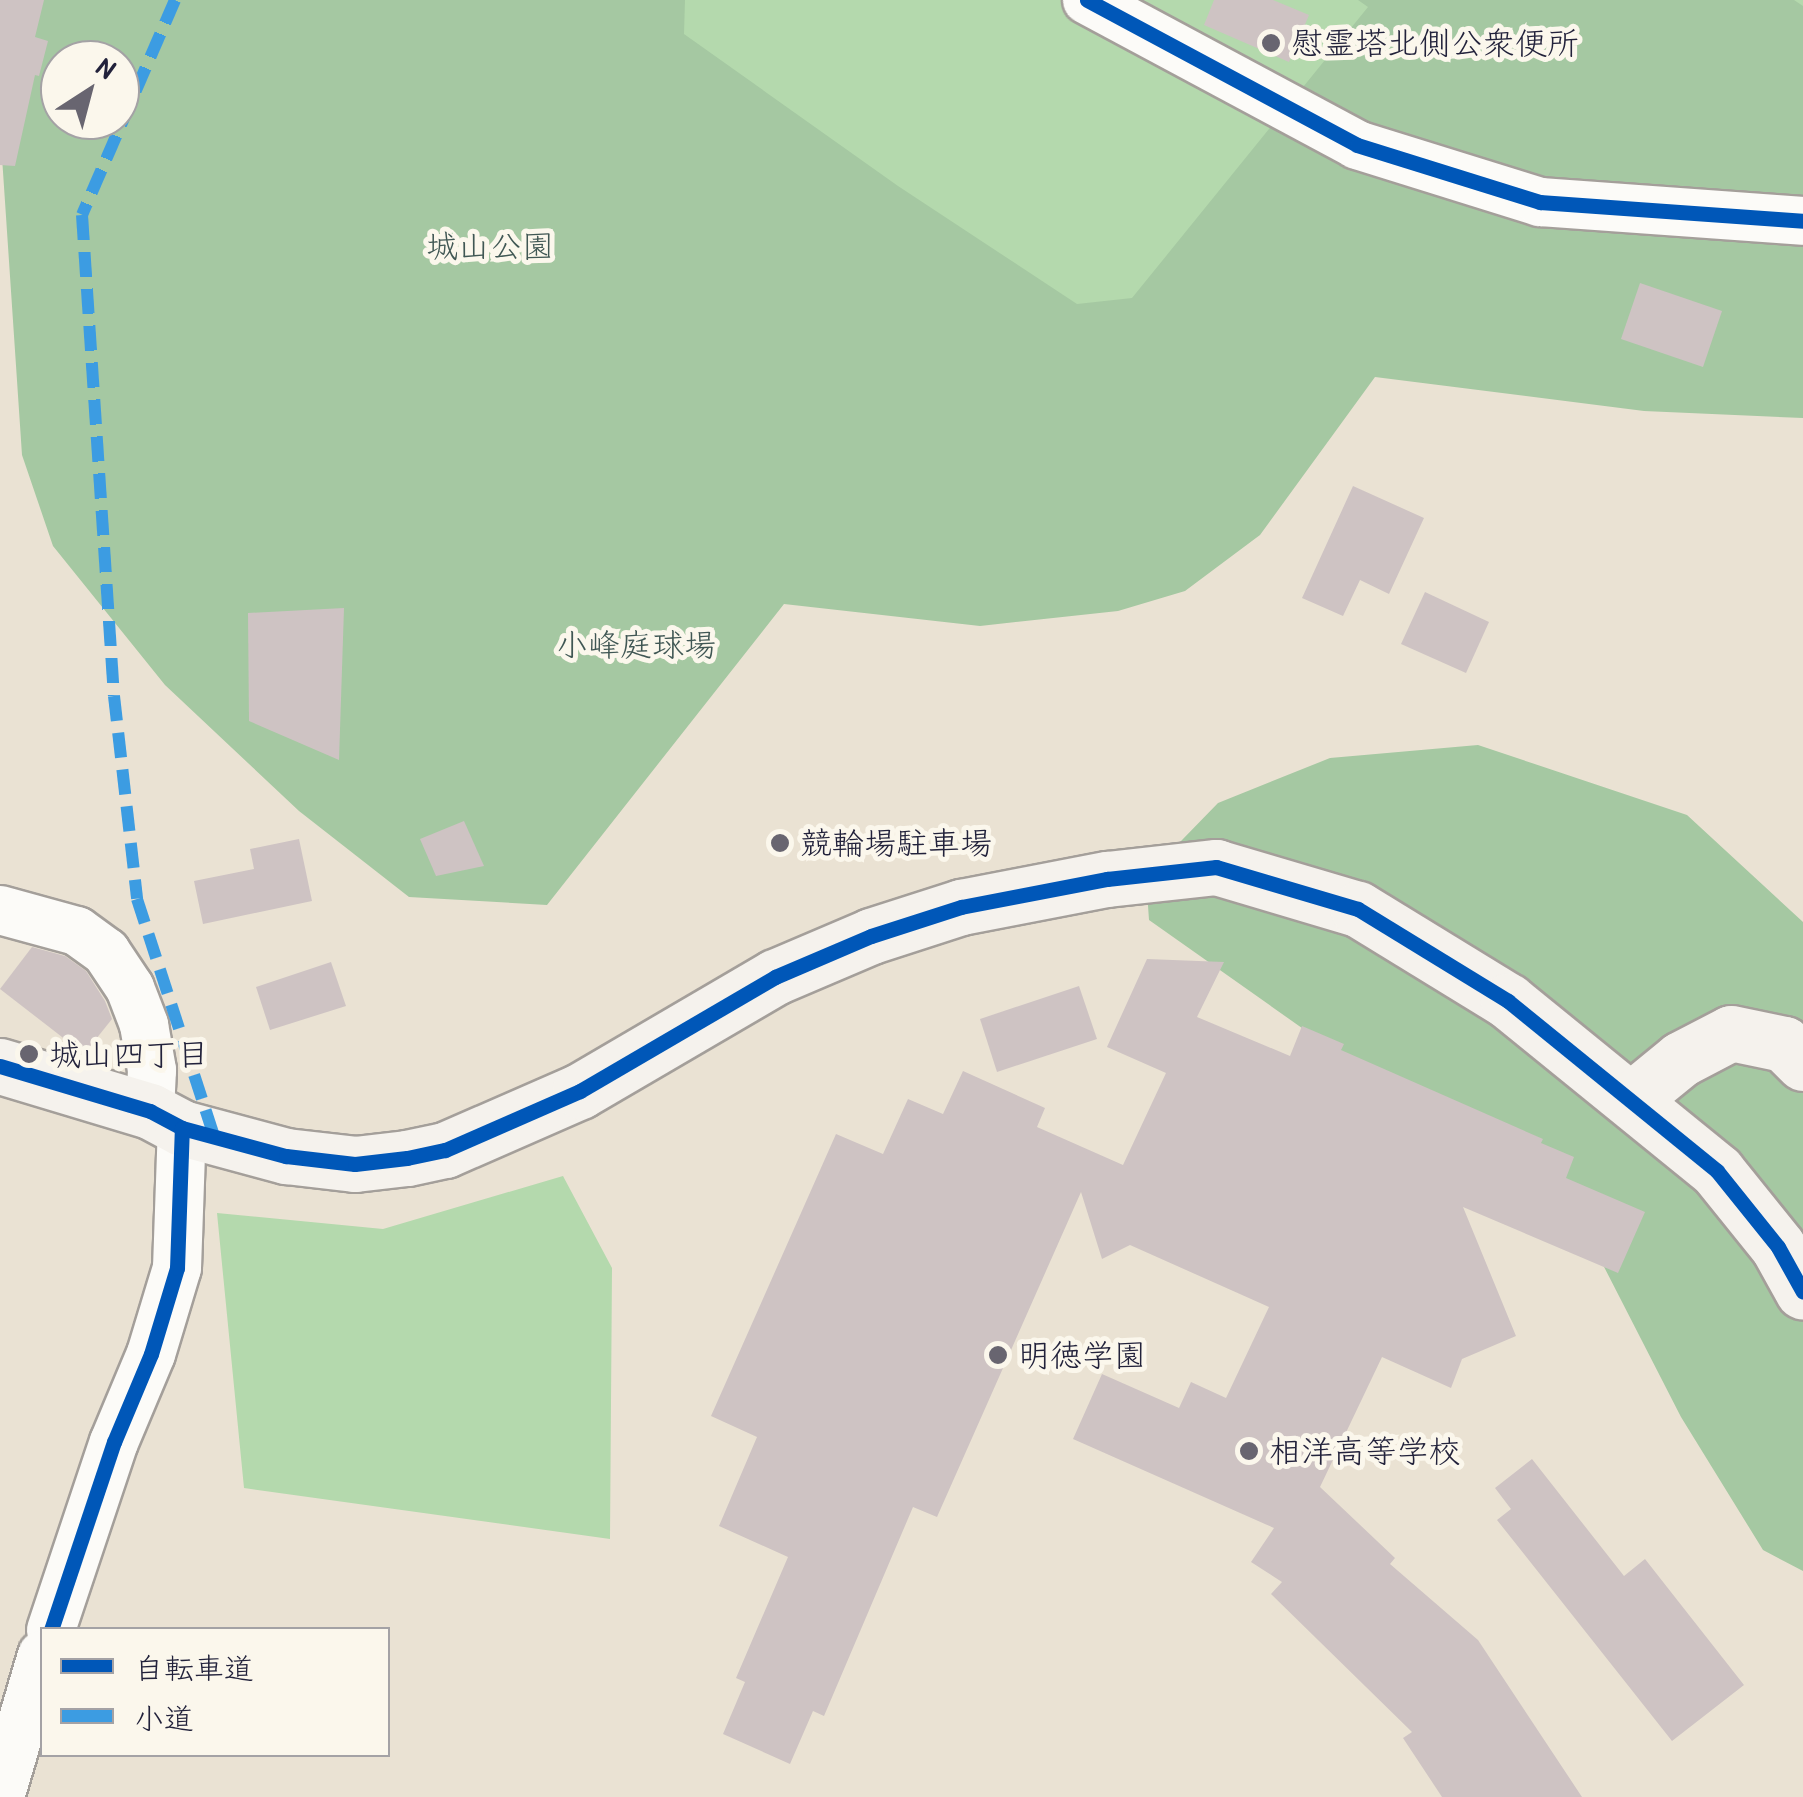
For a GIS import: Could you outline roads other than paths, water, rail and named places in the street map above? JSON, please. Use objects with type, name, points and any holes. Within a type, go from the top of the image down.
[{"type":"street","points":[[1087,0],[1357,145],[1540,202],[1803,221]]},
{"type":"street","points":[[0,1066],[286,1156],[355,1164],[445,1150],[580,1092],[775,977],[871,936],[961,908],[1107,879],[1216,868],[1358,909],[1508,1001],[1717,1171],[1778,1248],[1803,1292]]},
{"type":"street","points":[[0,910],[77,931],[106,952],[130,988],[144,1025],[166,1120],[177,1268],[151,1354],[114,1442],[52,1627]]},
{"type":"street","points":[[1632,1100],[1681,1059],[1731,1033],[1784,1044],[1803,1064]]},
{"type":"street","points":[[0,1797],[40,1663]]},
{"type":"place","name":"慰霊塔北側公衆便所","points":[[1271,43]]},
{"type":"place","name":"競輪場駐車場","points":[[780,843]]},
{"type":"place","name":"城山四丁目","points":[[29,1054]]},
{"type":"place","name":"明徳学園","points":[[998,1355]]},
{"type":"place","name":"相洋高等学校","points":[[1249,1451]]},
{"type":"park label","name":"城山公園","points":[[490,246]]},
{"type":"park label","name":"小峰庭球場","points":[[636,645]]}]
